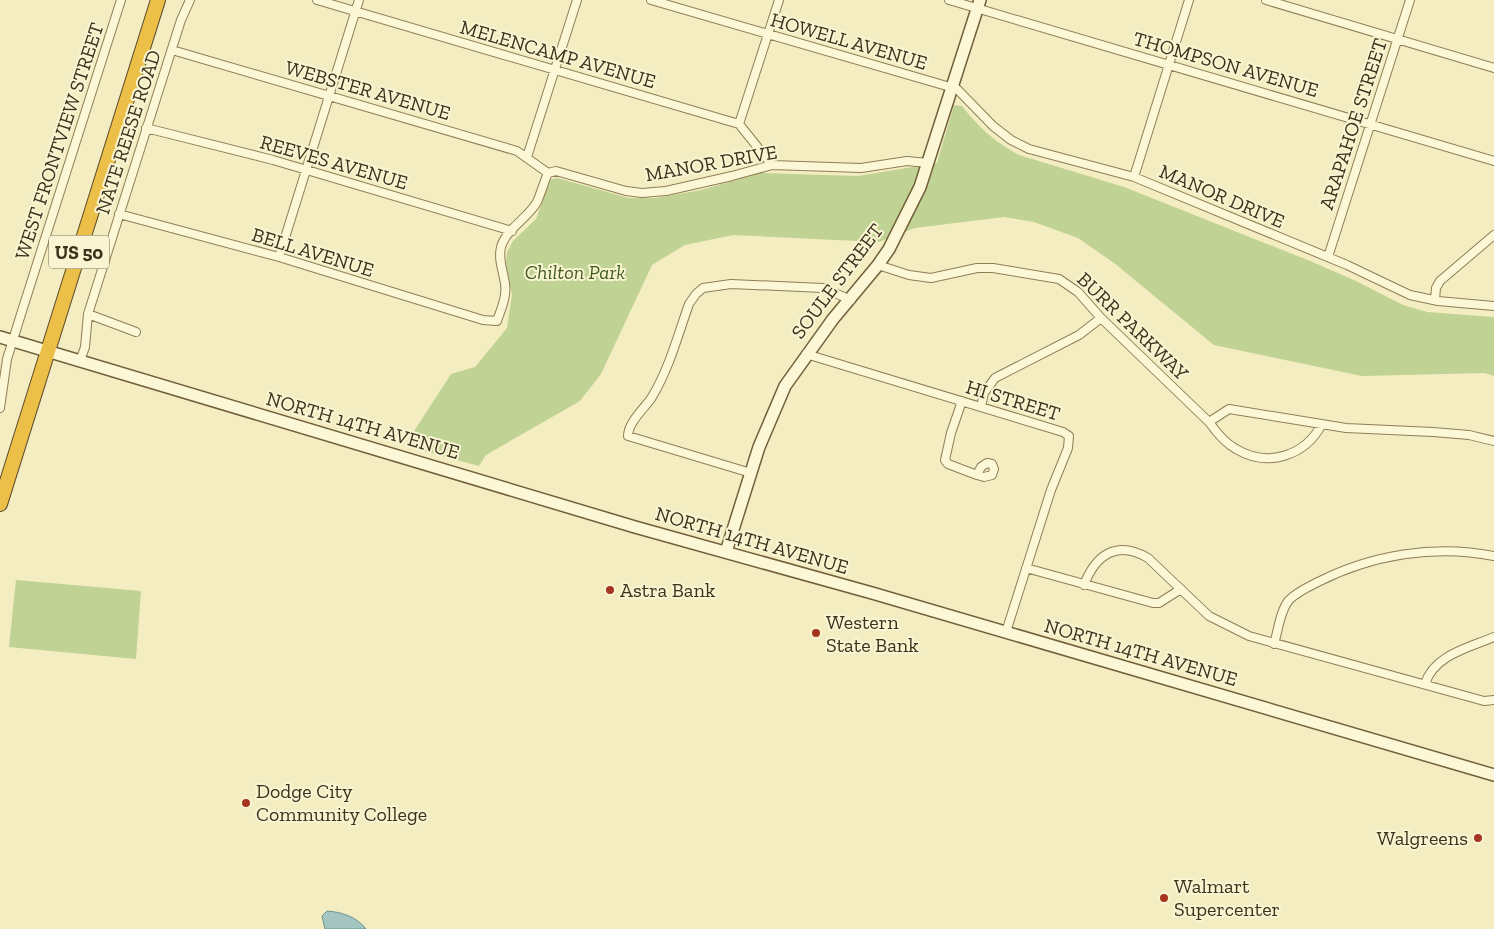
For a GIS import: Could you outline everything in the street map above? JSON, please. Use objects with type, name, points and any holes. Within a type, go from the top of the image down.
[{"type":"highway","name":"US 50","points":[[0,504],[158,0]]},
{"type":"main road","name":"SOULE STREET","points":[[726,552],[751,473],[785,386],[806,354],[878,265],[907,215],[928,163],[979,4]]},
{"type":"main road","name":"NORTH 14TH AVENUE","points":[[0,338],[726,552],[1494,775]]},
{"type":"street","name":"WEST FRONTVIEW STREET","points":[[0,408],[7,359],[12,341],[121,0]]},
{"type":"street","name":"NATE REESE ROAD","points":[[80,361],[85,346],[88,314],[146,128],[185,8],[190,0]]},
{"type":"street","name":"MELENCAMP AVENUE","points":[[316,0],[739,124]]},
{"type":"street","points":[[279,258],[360,0]]},
{"type":"street","points":[[527,157],[577,0]]},
{"type":"street","name":"HOWELL AVENUE","points":[[651,0],[952,88]]},
{"type":"street","points":[[772,164],[739,124],[779,0]]},
{"type":"street","name":"THOMPSON AVENUE","points":[[949,0],[979,4],[1169,64],[1494,161]]},
{"type":"street","points":[[1134,177],[1189,0]]},
{"type":"street","points":[[1266,0],[1494,68]]},
{"type":"street","name":"ARAPAHOE STREET","points":[[1328,257],[1369,123],[1410,0]]},
{"type":"street","name":"WEBSTER AVENUE","points":[[172,50],[517,151],[548,173]]},
{"type":"street","name":"MANOR DRIVE","points":[[952,88],[964,95],[993,126],[1011,140],[1029,149],[1134,177],[1328,257],[1390,287],[1435,300],[1494,306]]},
{"type":"street","name":"REEVES AVENUE","points":[[146,128],[306,170],[512,231]]},
{"type":"street","name":"MANOR DRIVE","points":[[548,173],[556,172],[626,191],[642,193],[666,190],[732,176],[772,164],[861,168],[907,161],[928,163]]},
{"type":"street","points":[[512,231],[537,201],[548,173]]},
{"type":"street","name":"BELL AVENUE","points":[[119,214],[279,258],[483,320],[497,321],[505,299],[506,286],[499,259],[502,245],[512,231]]},
{"type":"street","points":[[1435,300],[1436,288],[1440,281],[1494,235]]},
{"type":"street","name":"BURR PARKWAY","points":[[878,265],[909,275],[931,278],[977,268],[993,268],[1059,279],[1078,292],[1100,318],[1209,422],[1234,449],[1249,455],[1268,458],[1282,457],[1298,451],[1317,433],[1322,424]]},
{"type":"street","points":[[751,473],[630,438],[628,433],[652,397],[662,376],[689,304],[703,288],[731,284],[793,285],[822,288],[851,300]]},
{"type":"street","points":[[88,314],[136,332]]},
{"type":"street","points":[[981,407],[984,393],[995,378],[1078,335],[1100,318]]},
{"type":"street","name":"HI STREET","points":[[806,354],[894,383],[962,401],[1069,436],[1068,448],[1051,490],[1006,632]]},
{"type":"street","points":[[962,401],[951,433],[945,460],[948,464],[977,475]]},
{"type":"street","points":[[1209,422],[1228,409],[1363,429],[1469,435],[1494,442]]},
{"type":"street","points":[[1084,585],[1096,561],[1106,554],[1118,550],[1129,550],[1148,558],[1210,616],[1249,636],[1484,701],[1494,700]]},
{"type":"street","points":[[1274,644],[1289,600],[1300,591],[1328,577],[1365,563],[1409,554],[1454,552],[1494,556]]},
{"type":"street","points":[[1026,568],[1153,603],[1159,603],[1181,590]]},
{"type":"street","points":[[1424,684],[1428,673],[1438,662],[1494,637]]},
{"type":"green space","name":"Chilton Park","points":[[954,105],[962,106],[988,134],[1019,155],[1124,187],[1310,261],[1356,281],[1403,305],[1427,312],[1494,317],[1494,376],[1485,373],[1362,376],[1214,345],[1114,263],[1078,238],[1034,222],[1004,217],[915,228],[879,242],[733,235],[685,245],[652,265],[601,374],[580,401],[486,455],[479,466],[413,448],[407,442],[451,374],[475,367],[507,328],[512,295],[506,264],[507,252],[513,241],[536,219],[550,180],[557,178],[629,198],[656,198],[701,190],[761,173],[858,176],[937,163]]},
{"type":"green space","points":[[16,580],[141,591],[136,659],[9,647]]},
{"type":"water","points":[[327,911],[349,916],[366,929],[325,929],[322,916]]},
{"type":"place","name":"Astra Bank","points":[[610,590]]},
{"type":"place","name":"Western State Bank","points":[[816,633]]},
{"type":"place","name":"Dodge City Community College","points":[[246,803]]},
{"type":"place","name":"Walgreens","points":[[1478,838]]},
{"type":"place","name":"Walmart Supercenter","points":[[1164,898]]}]
